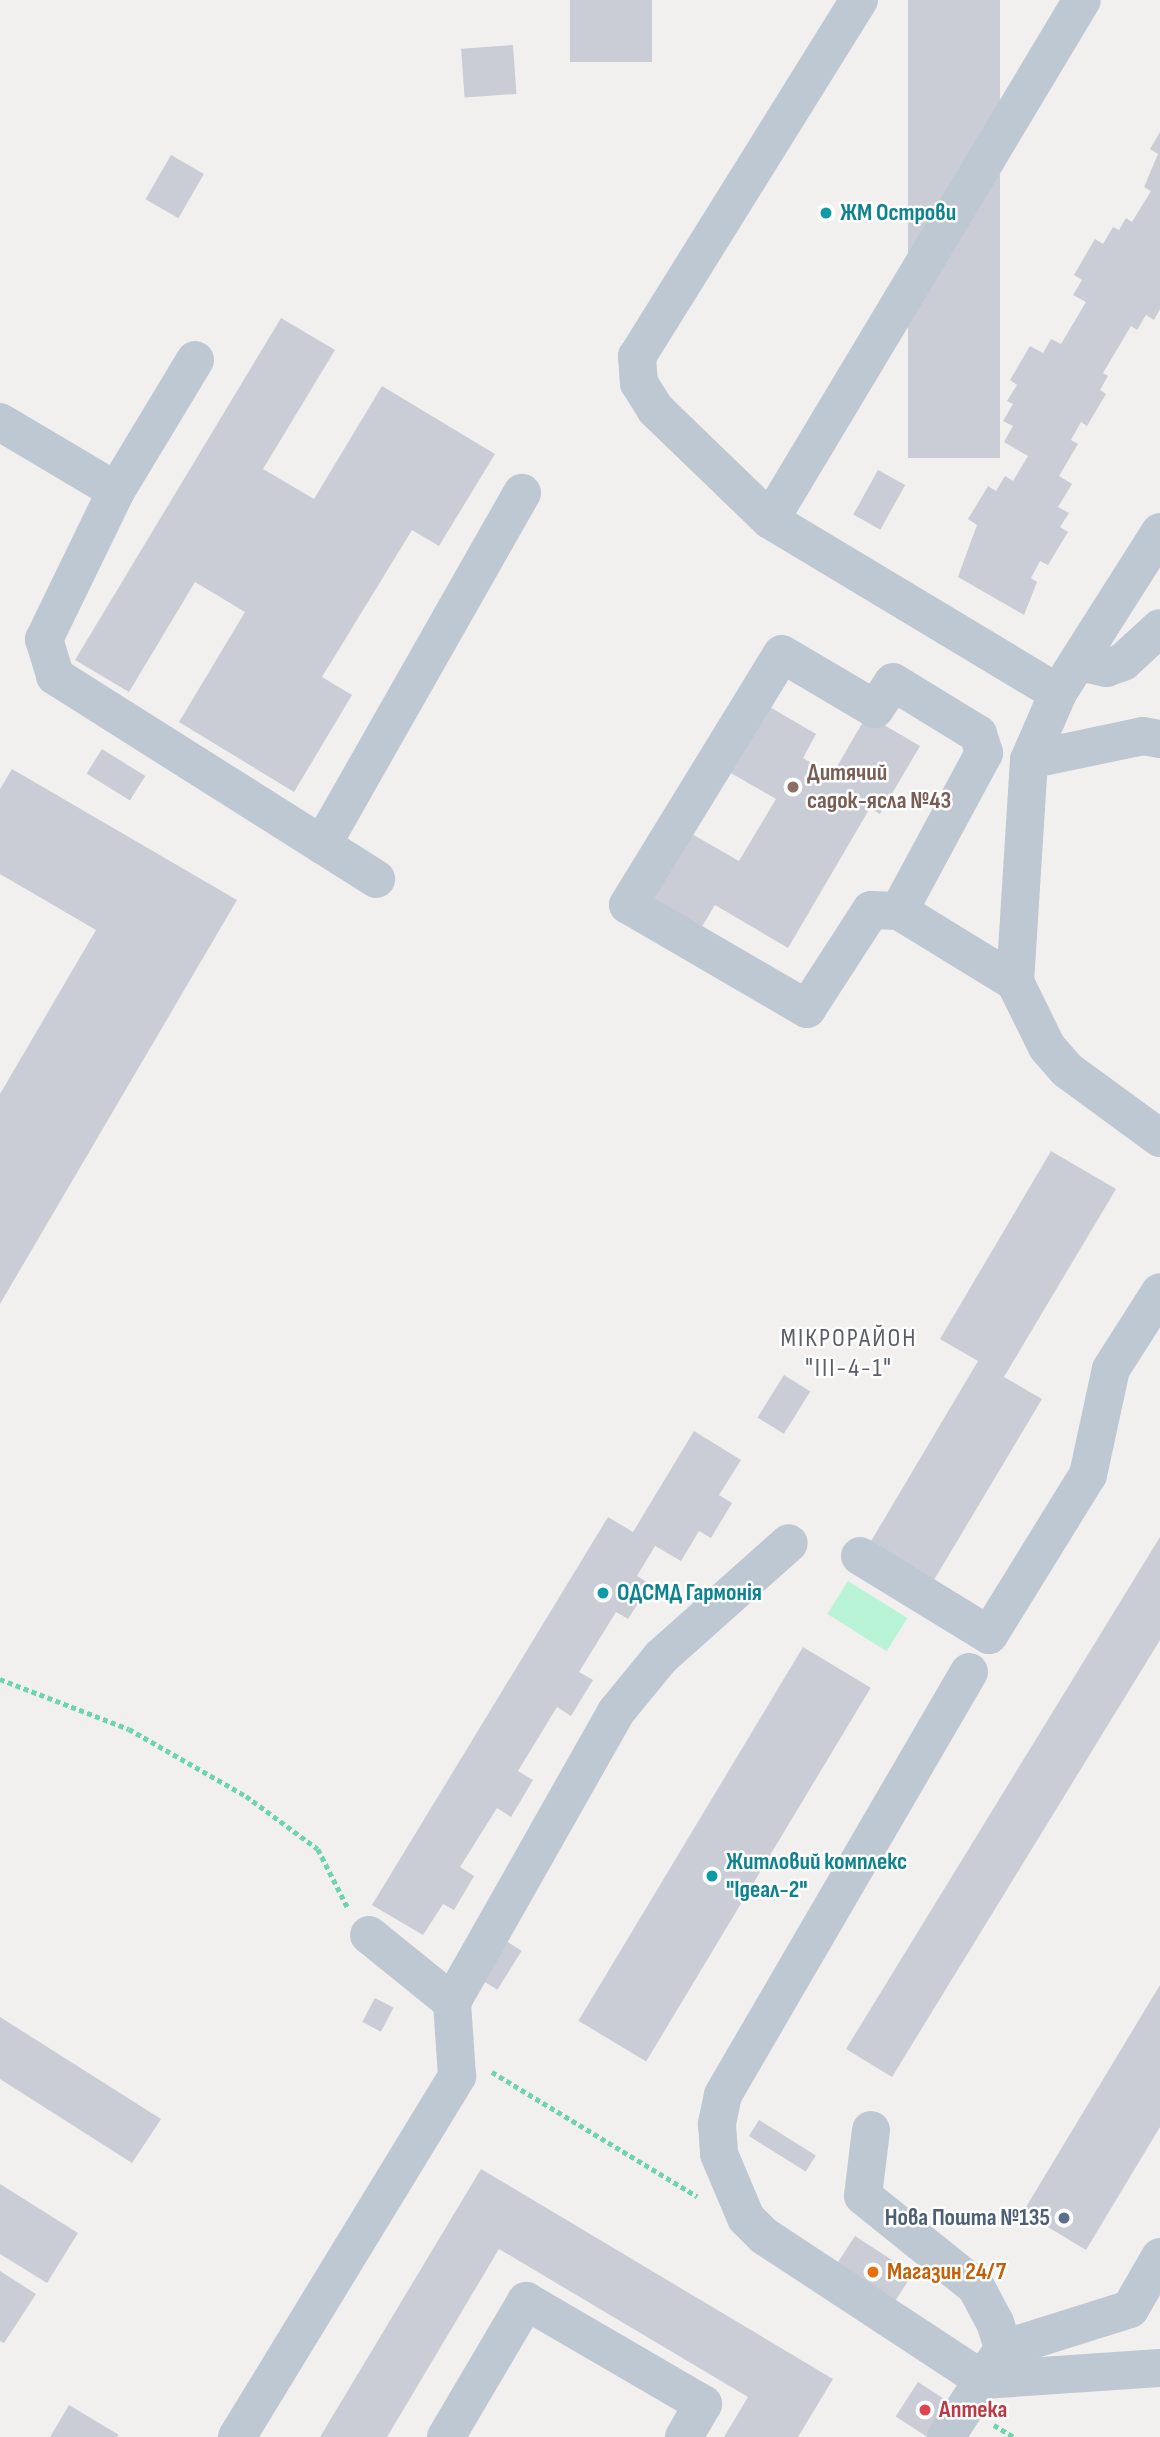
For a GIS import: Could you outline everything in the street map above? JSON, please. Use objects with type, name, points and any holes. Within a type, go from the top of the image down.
[{"type":"lane","points":[[859,0],[637,356],[639,383],[655,409],[770,520],[1058,693]]},
{"type":"lane","points":[[770,520],[1082,0]]},
{"type":"lane","points":[[195,360],[116,491],[44,639],[55,676],[376,879]]},
{"type":"lane","points":[[0,422],[116,491]]},
{"type":"lane","points":[[322,845],[522,494]]},
{"type":"lane","points":[[1160,532],[1058,693],[1029,760],[1016,982],[1047,1047],[1067,1070],[1160,1138]]},
{"type":"lane","points":[[1080,662],[1106,668],[1123,662],[1160,628]]},
{"type":"lane","points":[[900,911],[984,753],[978,734],[893,682],[875,709],[782,654],[628,905],[807,1009],[871,910],[900,911],[1016,982]]},
{"type":"lane","points":[[1029,760],[1143,736],[1160,739]]},
{"type":"lane","points":[[860,1556],[989,1635],[1088,1475],[1111,1369],[1160,1292]]},
{"type":"lane","points":[[237,2437],[457,2076],[452,2002],[616,1712],[638,1681],[789,1543]]},
{"type":"lane","points":[[969,1672],[723,2095],[717,2124],[719,2154],[730,2186],[746,2218],[764,2236],[993,2365],[1160,2368]]},
{"type":"lane","points":[[369,1935],[452,2002]]},
{"type":"lane","points":[[871,2130],[863,2196],[976,2287],[995,2322],[993,2365],[946,2437]]},
{"type":"lane","points":[[993,2365],[1130,2309],[1160,2257]]},
{"type":"lane","points":[[446,2437],[526,2301],[703,2404],[684,2437]]},
{"type":"path","points":[[0,1679],[129,1729],[292,1827],[318,1849],[340,1898],[369,1935]]},
{"type":"path","points":[[455,2049],[705,2200]]},
{"type":"green space","points":[[848,1581],[907,1618],[887,1651],[827,1614]]},
{"type":"building","points":[[570,0],[652,0],[652,62],[570,62]]},
{"type":"building","points":[[908,0],[1000,0],[1000,458],[908,458]]},
{"type":"building","points":[[513,45],[516,94],[465,98],[461,49]]},
{"type":"building","points":[[1160,132],[1160,309],[1154,320],[1146,315],[1137,330],[1131,326],[1103,373],[1108,376],[1100,390],[1106,394],[1087,426],[1081,422],[1071,440],[1078,444],[1059,476],[1072,484],[1058,507],[1069,513],[1060,527],[1068,532],[1048,565],[1040,561],[1031,578],[1037,582],[1024,615],[958,577],[977,525],[968,519],[988,486],[996,491],[1005,476],[1013,481],[1028,456],[1004,442],[1013,426],[1003,421],[1013,404],[1007,401],[1017,385],[1010,380],[1030,346],[1043,353],[1051,339],[1061,344],[1086,302],[1073,295],[1082,280],[1074,275],[1095,239],[1103,244],[1113,227],[1119,230],[1126,218],[1132,222],[1151,191],[1144,187],[1158,154],[1150,149]]},
{"type":"building","points":[[171,155],[204,174],[178,218],[146,199]]},
{"type":"building","points":[[281,318],[335,350],[263,469],[314,499],[382,386],[495,454],[439,546],[412,530],[322,677],[352,695],[294,792],[179,722],[245,612],[195,582],[129,692],[75,660]]},
{"type":"building","points":[[878,470],[905,485],[880,530],[853,515]]},
{"type":"building","points":[[761,702],[816,734],[803,758],[832,775],[867,715],[920,746],[880,814],[870,808],[788,948],[715,905],[700,930],[645,898],[685,830],[739,861],[776,799],[722,768]]},
{"type":"building","points":[[102,749],[145,776],[130,801],[87,774]]},
{"type":"building","points":[[12,769],[237,900],[0,1304],[0,1094],[96,930],[0,874],[0,789]]},
{"type":"building","points":[[1051,1151],[1116,1189],[1004,1377],[1042,1399],[931,1585],[867,1548],[978,1361],[940,1339]]},
{"type":"building","points":[[784,1375],[810,1391],[784,1434],[758,1417]]},
{"type":"building","name":"ОДСМД Гармонія","points":[[694,1431],[741,1460],[719,1495],[732,1503],[711,1538],[699,1531],[681,1561],[655,1546],[637,1576],[650,1584],[628,1619],[616,1612],[579,1672],[593,1680],[571,1716],[557,1707],[518,1771],[533,1780],[511,1817],[497,1808],[460,1867],[474,1876],[454,1910],[443,1904],[423,1935],[372,1905],[608,1517],[633,1532]]},
{"type":"building","points":[[1160,1537],[1160,1640],[892,2077],[846,2049]]},
{"type":"building","name":"Житловий комплекс \"Ідеал-2\"","points":[[803,1647],[871,1688],[646,2061],[578,2021]]},
{"type":"building","points":[[498,1936],[522,1951],[497,1990],[474,1975]]},
{"type":"building","points":[[1160,1985],[1160,2127],[1086,2250],[1023,2212]]},
{"type":"building","points":[[375,1998],[394,2008],[381,2032],[362,2022]]},
{"type":"building","points":[[0,2017],[161,2119],[132,2163],[0,2079]]},
{"type":"building","points":[[759,2120],[816,2156],[806,2172],[749,2136]]},
{"type":"building","points":[[481,2169],[833,2379],[798,2437],[724,2437],[748,2397],[499,2249],[387,2437],[320,2437]]},
{"type":"building","points":[[0,2184],[78,2233],[47,2283],[0,2254]]},
{"type":"building","name":"Магазин 24/7","points":[[855,2236],[913,2274],[891,2308],[833,2270]]},
{"type":"building","points":[[0,2271],[36,2294],[4,2343],[0,2341]]},
{"type":"building","name":"Аптека","points":[[918,2382],[952,2404],[930,2437],[896,2416]]},
{"type":"building","points":[[69,2405],[119,2435],[50,2437]]},
{"type":"place","name":"ЖМ Острови","points":[[826,213]]},
{"type":"place","name":"Дитячий садок-ясла №43","points":[[793,787]]},
{"type":"place","name":"ОДСМД Гармонія","points":[[603,1593]]},
{"type":"place","name":"Житловий комплекс \"Ідеал-2\"","points":[[712,1876]]},
{"type":"place","name":"Нова Пошта №135","points":[[1064,2218]]},
{"type":"place","name":"Магазин 24/7","points":[[873,2272]]},
{"type":"place","name":"Аптека","points":[[925,2410]]},
{"type":"district","name":"МІКРОРАЙОН \"ІІІ-4-1\"","points":[[849,1354]]}]
